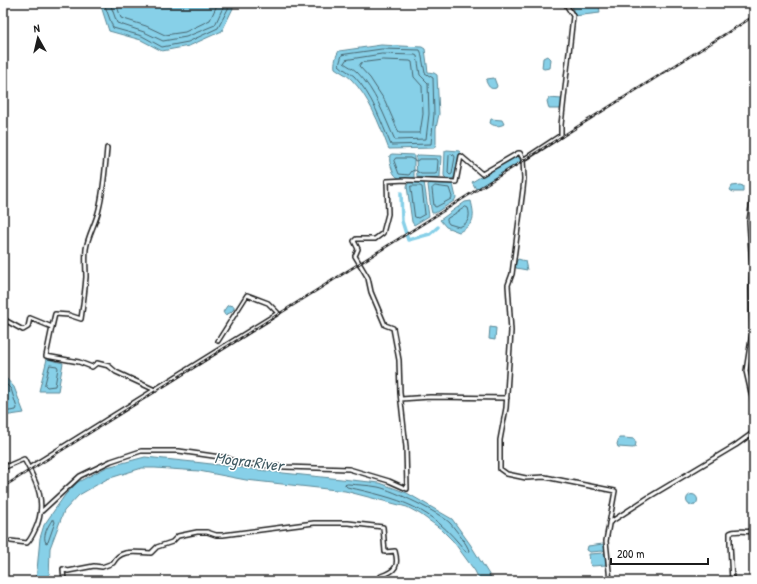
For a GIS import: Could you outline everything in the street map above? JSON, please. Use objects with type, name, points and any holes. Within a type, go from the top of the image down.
[{"type":"street","points":[[524,160],[561,135],[560,127],[573,16],[565,3]]},
{"type":"street","points":[[107,148],[103,193],[99,211],[90,232],[86,250],[86,276],[81,319],[69,315],[55,314],[46,356],[79,362],[92,367],[97,364],[109,366],[116,372],[155,390]]},
{"type":"street","points":[[42,511],[80,476],[111,461],[141,451],[178,451],[227,458],[238,463],[285,467],[349,469],[389,481],[407,489],[406,446],[400,399],[399,360],[393,328],[385,325],[370,292],[368,278],[355,256],[358,246],[354,241],[356,239],[375,239],[383,233],[388,214],[387,181],[456,182],[461,156],[482,174],[518,153],[524,160],[524,179],[513,271],[508,285],[511,331],[506,408],[500,440],[500,469],[507,474],[526,478],[545,477],[614,490],[615,492],[606,541],[610,581]]},
{"type":"street","points":[[754,199],[752,201],[749,221],[752,267],[750,289],[752,334],[746,371],[754,406],[754,436]]},
{"type":"street","points":[[29,468],[278,313],[268,303],[247,295],[218,341]]},
{"type":"street","points":[[3,319],[23,330],[28,327],[30,318],[52,327]]},
{"type":"street","points":[[400,399],[430,397],[507,398]]},
{"type":"street","points":[[609,523],[649,497],[736,445],[754,432]]},
{"type":"street","points":[[3,468],[24,459],[40,494],[42,511],[38,523],[27,543],[11,541]]},
{"type":"street","points":[[64,581],[63,569],[68,571],[102,566],[113,563],[117,556],[126,552],[150,553],[156,547],[172,542],[178,536],[202,532],[223,535],[321,523],[348,523],[383,527],[385,552],[396,551],[397,558],[396,567],[392,571],[381,576],[382,581]]},
{"type":"street","points":[[732,581],[730,533],[749,532],[753,531],[754,528]]},
{"type":"water","points":[[100,3],[235,4],[222,31],[189,46],[162,51],[141,40],[109,31]]},
{"type":"water","points":[[572,3],[599,3],[600,13],[574,16]]},
{"type":"water","points":[[381,45],[422,47],[425,49],[428,72],[437,75],[439,114],[436,128],[436,144],[434,148],[389,149],[377,120],[363,94],[351,79],[335,68],[339,51]]},
{"type":"water","points":[[547,56],[551,59],[550,68],[544,69],[542,68],[543,58]]},
{"type":"water","points":[[494,78],[497,86],[496,88],[491,88],[488,86],[486,81],[487,79]]},
{"type":"water","points":[[549,98],[562,99],[561,109],[549,109],[547,101]]},
{"type":"water","points":[[491,119],[502,120],[504,124],[498,126],[493,125],[490,123]]},
{"type":"water","points":[[445,151],[459,151],[461,153],[455,177],[452,179],[445,178],[444,175]]},
{"type":"water","points":[[390,155],[414,155],[414,178],[403,179],[397,177],[393,173],[390,162]]},
{"type":"water","points":[[419,155],[441,156],[440,177],[437,179],[417,177],[416,158]]},
{"type":"water","points":[[517,155],[521,161],[476,189],[472,182]]},
{"type":"water","points":[[409,181],[424,182],[429,216],[414,225],[412,222],[407,186]]},
{"type":"water","points":[[431,182],[453,184],[456,198],[454,201],[435,213],[432,213],[431,209],[428,185]]},
{"type":"water","points":[[732,186],[743,186],[743,192],[733,192],[730,190]]},
{"type":"water","points":[[471,201],[473,211],[472,220],[471,223],[464,229],[459,232],[446,227],[440,220],[465,202]]},
{"type":"water","points":[[518,259],[525,261],[527,270],[516,268],[515,264]]},
{"type":"water","points":[[229,305],[234,306],[234,309],[225,315],[223,312]]},
{"type":"water","points":[[490,327],[496,328],[495,340],[489,339]]},
{"type":"water","points":[[47,359],[63,363],[58,391],[39,391]]},
{"type":"water","points":[[3,377],[5,377],[14,387],[24,413],[3,416]]},
{"type":"water","points":[[619,438],[634,439],[636,443],[635,447],[618,447],[617,444]]},
{"type":"water","points":[[145,457],[380,483],[407,493],[452,519],[470,544],[493,581],[480,581],[475,571],[453,541],[441,529],[407,507],[345,491],[246,480],[199,471],[142,468],[107,479],[79,495],[64,511],[50,548],[49,581],[36,581],[40,538],[44,525],[65,495],[78,482],[107,467]]},
{"type":"water","points":[[692,494],[696,496],[698,500],[696,504],[692,506],[688,504],[686,500],[688,496]]},
{"type":"water","points":[[603,544],[606,549],[603,551],[590,552],[587,550],[588,546]]},
{"type":"water","points":[[605,553],[606,565],[592,566],[590,564],[589,554]]},
{"type":"waterway","points":[[401,193],[402,221],[408,240],[430,234],[438,227]]},
{"type":"railway","points":[[3,487],[754,16]]},
{"type":"water label","name":"Mogra River","points":[[249,461]]}]
